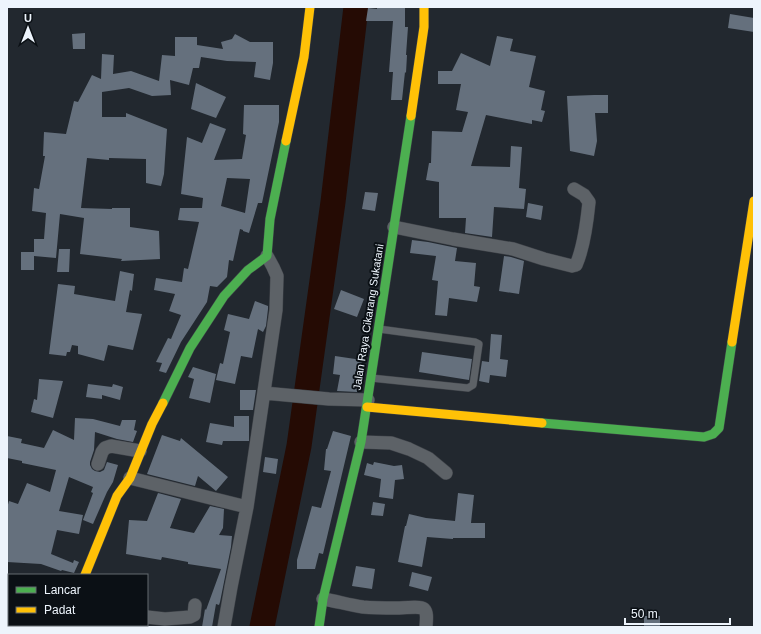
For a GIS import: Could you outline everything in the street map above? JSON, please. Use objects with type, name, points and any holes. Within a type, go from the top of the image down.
[{"type":"street","points":[[224,627],[247,507],[276,310],[277,276],[274,266],[267,256],[270,219],[304,57],[310,7]]},
{"type":"street","name":"Jalan Raya Cikarang Sukatani","points":[[320,627],[323,599],[361,442],[426,8]]},
{"type":"street","points":[[394,227],[513,249],[572,266],[576,265],[579,259],[589,202],[584,195],[574,189]]},
{"type":"street","points":[[264,393],[704,437],[713,434],[719,428],[754,200]]},
{"type":"street","points":[[85,574],[106,520],[118,496],[130,478],[152,424],[190,348],[224,296],[248,270],[267,256]]},
{"type":"street","points":[[361,442],[391,443],[408,449],[428,458],[446,473]]},
{"type":"street","points":[[98,464],[102,452],[105,448],[111,446],[140,452]]},
{"type":"street","points":[[130,478],[247,507]]},
{"type":"street","points":[[323,599],[363,607],[423,608],[426,610],[426,627]]},
{"type":"street","points":[[148,617],[164,619],[190,617],[194,615],[196,605]]},
{"type":"lane","points":[[371,378],[468,388],[473,385],[479,344],[475,342],[379,329]]},
{"type":"building","points":[[377,7],[405,7],[405,27],[408,27],[406,73],[405,72],[402,100],[391,100],[393,72],[389,72],[393,21],[366,21],[368,8],[377,9]]},
{"type":"building","points":[[730,14],[754,18],[754,32],[728,28]]},
{"type":"building","points":[[85,33],[85,49],[73,49],[72,34]]},
{"type":"building","points":[[235,34],[250,42],[273,42],[273,63],[270,80],[254,77],[256,62],[227,61],[201,57],[199,68],[193,68],[189,85],[170,80],[171,95],[152,96],[129,88],[102,92],[102,117],[126,117],[126,113],[167,129],[164,174],[161,186],[146,183],[146,159],[109,158],[109,160],[87,158],[81,208],[130,208],[130,227],[159,231],[160,259],[121,261],[122,259],[80,254],[84,218],[60,214],[56,258],[34,256],[34,270],[21,270],[21,252],[34,252],[34,239],[44,239],[46,213],[32,211],[34,188],[39,189],[45,156],[43,156],[44,132],[66,134],[74,101],[78,102],[92,75],[101,79],[102,54],[114,55],[113,74],[131,71],[159,81],[162,55],[175,56],[175,37],[197,37],[197,45],[223,49],[221,42],[232,39]]},
{"type":"building","points":[[497,36],[513,39],[510,51],[536,56],[529,87],[545,91],[541,110],[545,111],[542,122],[532,120],[532,124],[486,115],[471,166],[510,167],[511,146],[522,147],[519,188],[526,189],[524,209],[494,207],[492,237],[465,233],[466,218],[439,218],[439,182],[426,180],[429,163],[431,163],[432,131],[462,132],[468,112],[456,110],[461,84],[438,84],[438,71],[452,71],[461,53],[490,66]]},
{"type":"building","points":[[196,83],[226,97],[216,118],[191,109]]},
{"type":"building","points":[[608,95],[608,113],[595,113],[597,141],[594,156],[570,151],[567,96]]},
{"type":"building","points":[[244,105],[279,105],[279,122],[262,203],[258,203],[249,233],[240,229],[233,261],[229,260],[227,277],[217,287],[210,286],[207,302],[181,342],[166,373],[159,371],[162,363],[156,362],[168,338],[171,339],[181,315],[169,311],[175,294],[154,290],[156,278],[182,282],[184,268],[188,269],[199,222],[178,220],[180,208],[202,208],[203,198],[181,194],[187,137],[202,143],[210,123],[226,129],[214,160],[242,159],[246,135],[243,134]],"holes":[[[227,178],[250,179],[245,213],[221,206]]]},
{"type":"building","points":[[365,192],[378,193],[375,211],[362,209]]},
{"type":"building","points":[[528,203],[543,206],[541,220],[526,217]]},
{"type":"building","points":[[412,240],[457,248],[455,261],[476,263],[474,286],[480,287],[477,302],[449,298],[447,316],[435,315],[438,281],[432,280],[436,256],[410,253]]},
{"type":"building","points":[[59,249],[70,249],[69,272],[57,272]]},
{"type":"building","points":[[504,256],[524,261],[519,294],[499,291]]},
{"type":"building","points":[[120,271],[134,274],[132,291],[130,290],[126,312],[142,314],[133,350],[108,345],[104,361],[78,354],[78,346],[72,345],[70,352],[67,352],[66,356],[49,354],[58,284],[75,286],[74,294],[115,301]]},
{"type":"building","points":[[341,290],[364,299],[357,317],[334,309]]},
{"type":"building","points":[[255,301],[268,306],[268,309],[266,326],[263,332],[258,329],[252,358],[241,356],[235,384],[216,380],[220,363],[223,364],[230,332],[224,330],[228,314],[249,319]]},
{"type":"building","points":[[491,334],[502,335],[500,359],[508,360],[506,377],[490,375],[489,383],[479,381],[482,361],[489,362]]},
{"type":"building","points":[[422,352],[472,359],[469,380],[419,372]]},
{"type":"building","points":[[335,356],[362,360],[357,392],[337,391],[340,375],[333,374]]},
{"type":"building","points":[[193,367],[216,374],[210,403],[189,398],[194,379],[188,377]]},
{"type":"building","points":[[39,379],[63,381],[53,418],[31,412],[34,399],[37,400]]},
{"type":"building","points":[[88,384],[112,387],[113,384],[123,387],[120,400],[102,395],[102,399],[86,397]]},
{"type":"building","points":[[240,390],[256,390],[253,410],[240,410]]},
{"type":"building","points":[[234,416],[249,416],[249,441],[223,441],[222,445],[206,442],[210,423],[234,427]]},
{"type":"building","points":[[75,418],[93,419],[120,426],[122,420],[136,420],[134,430],[137,431],[133,442],[95,432],[94,450],[90,462],[92,469],[100,472],[104,470],[107,462],[118,465],[113,482],[93,524],[83,520],[93,493],[91,492],[93,487],[69,477],[59,511],[83,515],[79,534],[57,530],[51,554],[73,563],[74,560],[79,562],[74,573],[61,571],[41,564],[7,562],[7,508],[9,501],[18,504],[27,483],[50,492],[56,470],[22,463],[22,461],[7,458],[7,436],[22,439],[21,443],[44,448],[53,430],[74,440]]},
{"type":"building","points":[[333,431],[351,436],[323,554],[319,553],[315,569],[297,569],[297,560],[312,506],[321,508],[331,471],[324,470],[326,449]]},
{"type":"building","points":[[162,435],[180,441],[181,438],[228,477],[216,491],[198,476],[195,486],[147,474]]},
{"type":"building","points":[[265,457],[278,459],[276,474],[263,472]]},
{"type":"building","points":[[374,462],[394,466],[402,465],[404,479],[395,480],[393,499],[379,497],[381,479],[364,475],[367,463],[373,465]]},
{"type":"building","points":[[158,493],[181,499],[170,528],[194,533],[210,506],[224,509],[223,528],[219,535],[232,536],[231,547],[220,602],[219,605],[216,604],[212,627],[202,627],[205,609],[206,610],[221,569],[188,564],[188,562],[162,557],[161,560],[126,554],[129,520],[147,521]]},
{"type":"building","points":[[458,493],[474,495],[471,523],[485,523],[485,538],[453,539],[427,537],[422,567],[398,562],[405,526],[409,514],[426,518],[455,521]]},
{"type":"building","points":[[373,502],[385,504],[383,516],[371,515]]},
{"type":"building","points":[[356,566],[375,569],[372,589],[352,586]]},
{"type":"building","points":[[412,572],[432,577],[428,591],[409,586]]},
{"type":"building","points":[[644,616],[660,616],[660,627],[644,627]]},
{"type":"waterway","points":[[262,627],[299,446],[333,202],[356,7]]},
{"type":"traffic: fast","points":[[319,627],[323,599],[361,442],[411,116]]},
{"type":"traffic: fast","points":[[163,403],[190,348],[224,296],[248,270],[267,256],[270,219],[286,141]]},
{"type":"traffic: fast","points":[[542,423],[704,437],[713,434],[719,428],[732,342]]},
{"type":"traffic: slow","points":[[286,141],[304,57],[310,7]]},
{"type":"traffic: slow","points":[[411,116],[424,27],[424,7]]},
{"type":"traffic: slow","points":[[732,342],[754,201]]},
{"type":"traffic: slow","points":[[85,574],[117,496],[130,478],[152,424],[163,403]]},
{"type":"traffic: slow","points":[[367,407],[542,423]]}]
